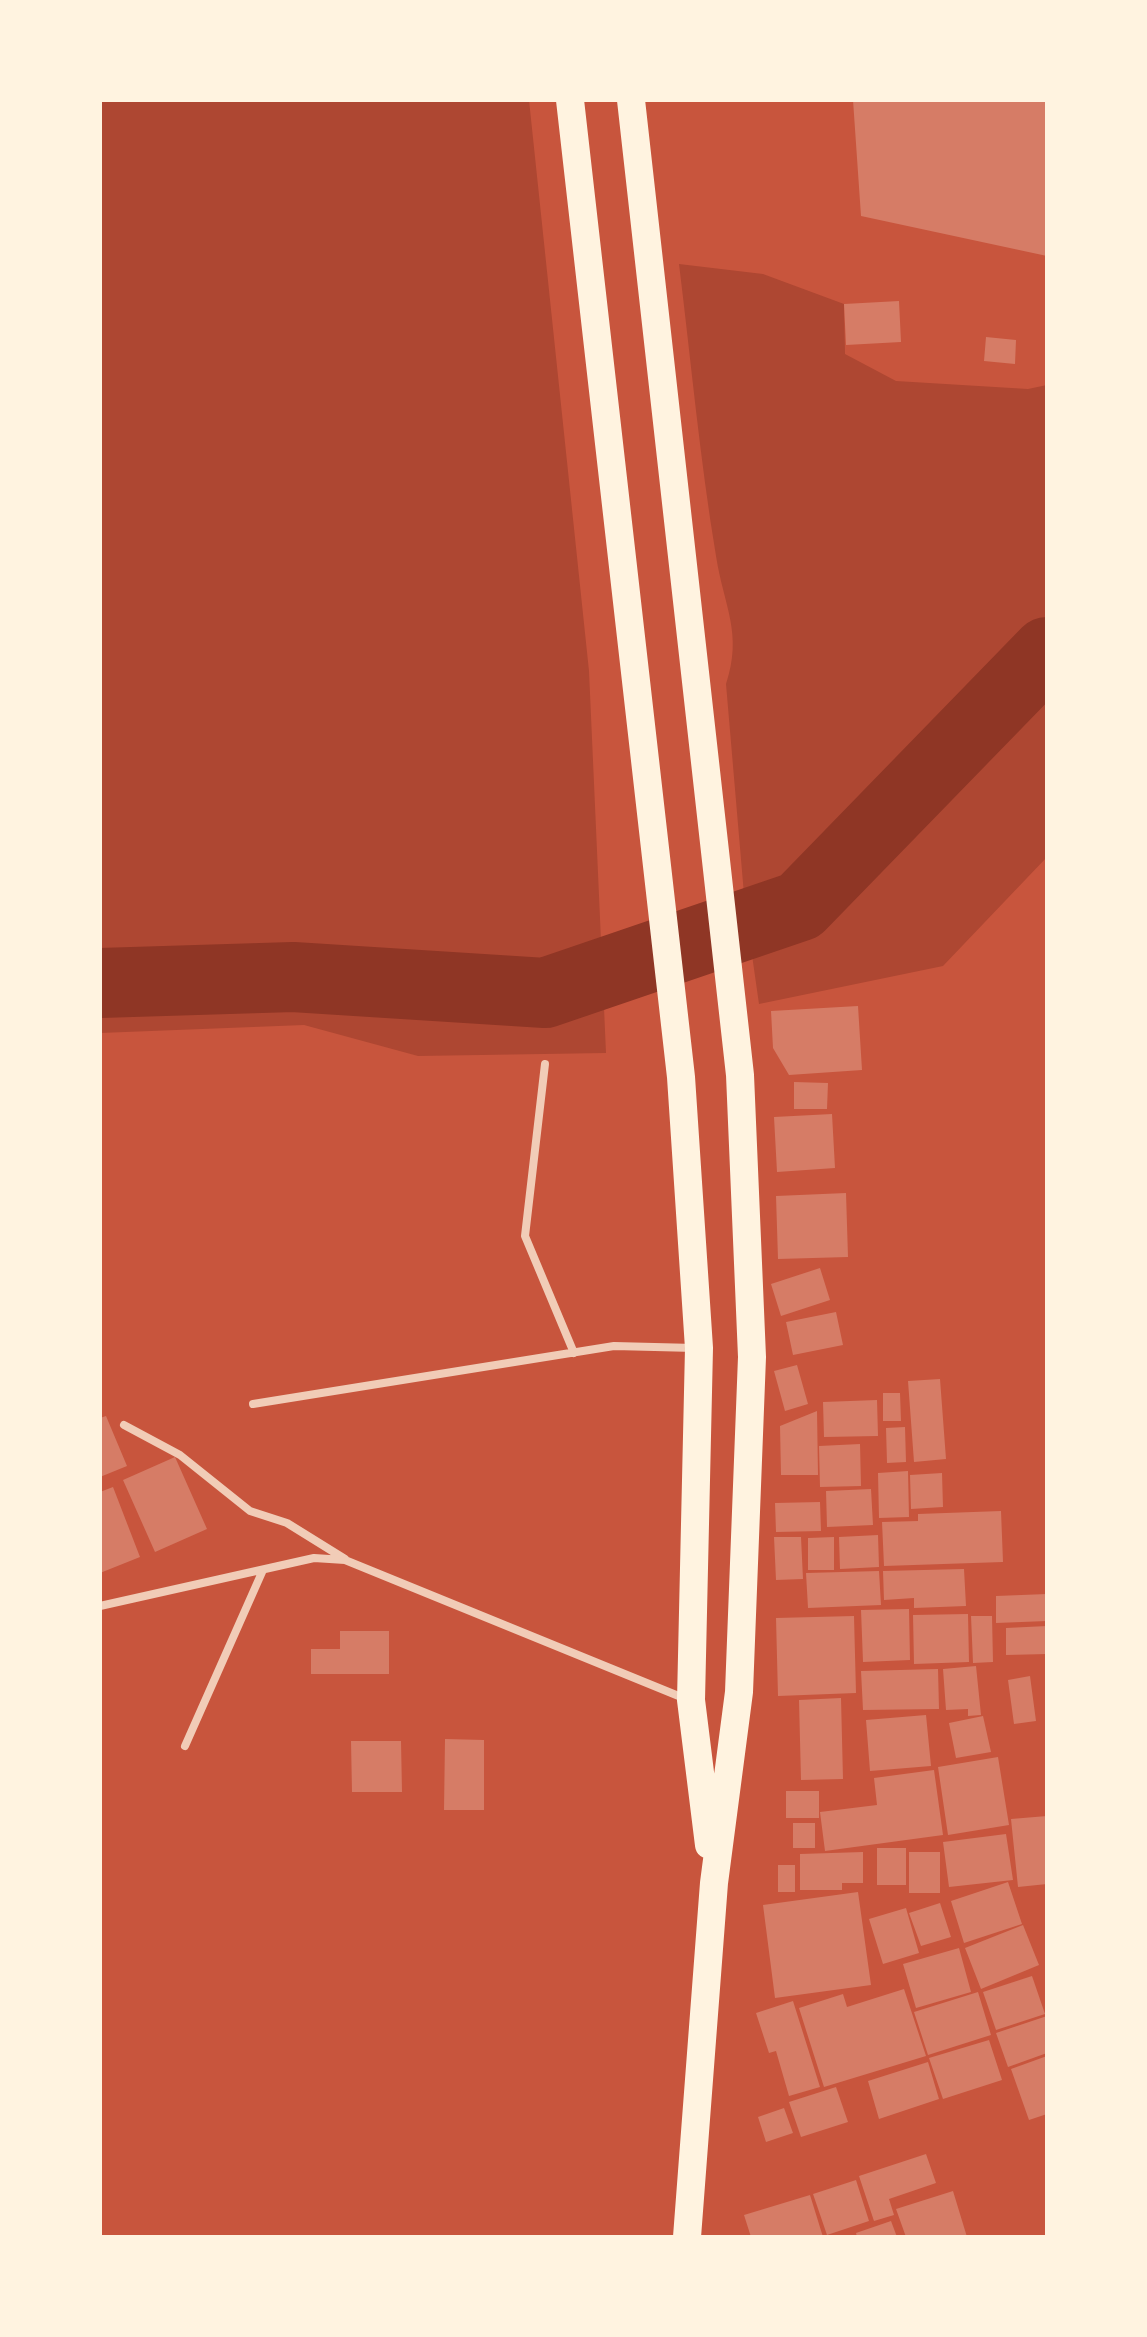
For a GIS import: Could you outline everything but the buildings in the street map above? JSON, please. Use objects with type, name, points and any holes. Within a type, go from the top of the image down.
[{"type":"highway","points":[[570,100],[681,1077],[699,1348],[690,1700],[714,1884]]},
{"type":"highway","points":[[632,100],[702,763],[740,1076],[752,1357],[739,1692],[714,1884],[687,2237]]},
{"type":"lane","points":[[545,1064],[525,1236],[574,1353]]},
{"type":"lane","points":[[254,1404],[614,1346],[699,1348]]},
{"type":"lane","points":[[124,1425],[180,1456],[250,1511],[286,1523],[346,1560],[690,1700]]},
{"type":"lane","points":[[100,1620],[103,1607],[314,1558],[346,1560]]},
{"type":"lane","points":[[185,1746],[264,1570]]},
{"type":"shaded area","points":[[100,100],[529,100],[589,671],[606,1053],[418,1056],[304,1025],[100,1033]]},
{"type":"shaded area","points":[[679,264],[763,274],[844,304],[845,354],[896,381],[1028,389],[1047,385],[1047,857],[943,966],[759,1004],[745,906],[726,684],[732,635],[710,520]]},
{"type":"waterway","points":[[100,983],[293,977],[545,993],[800,906],[1047,652]]}]
